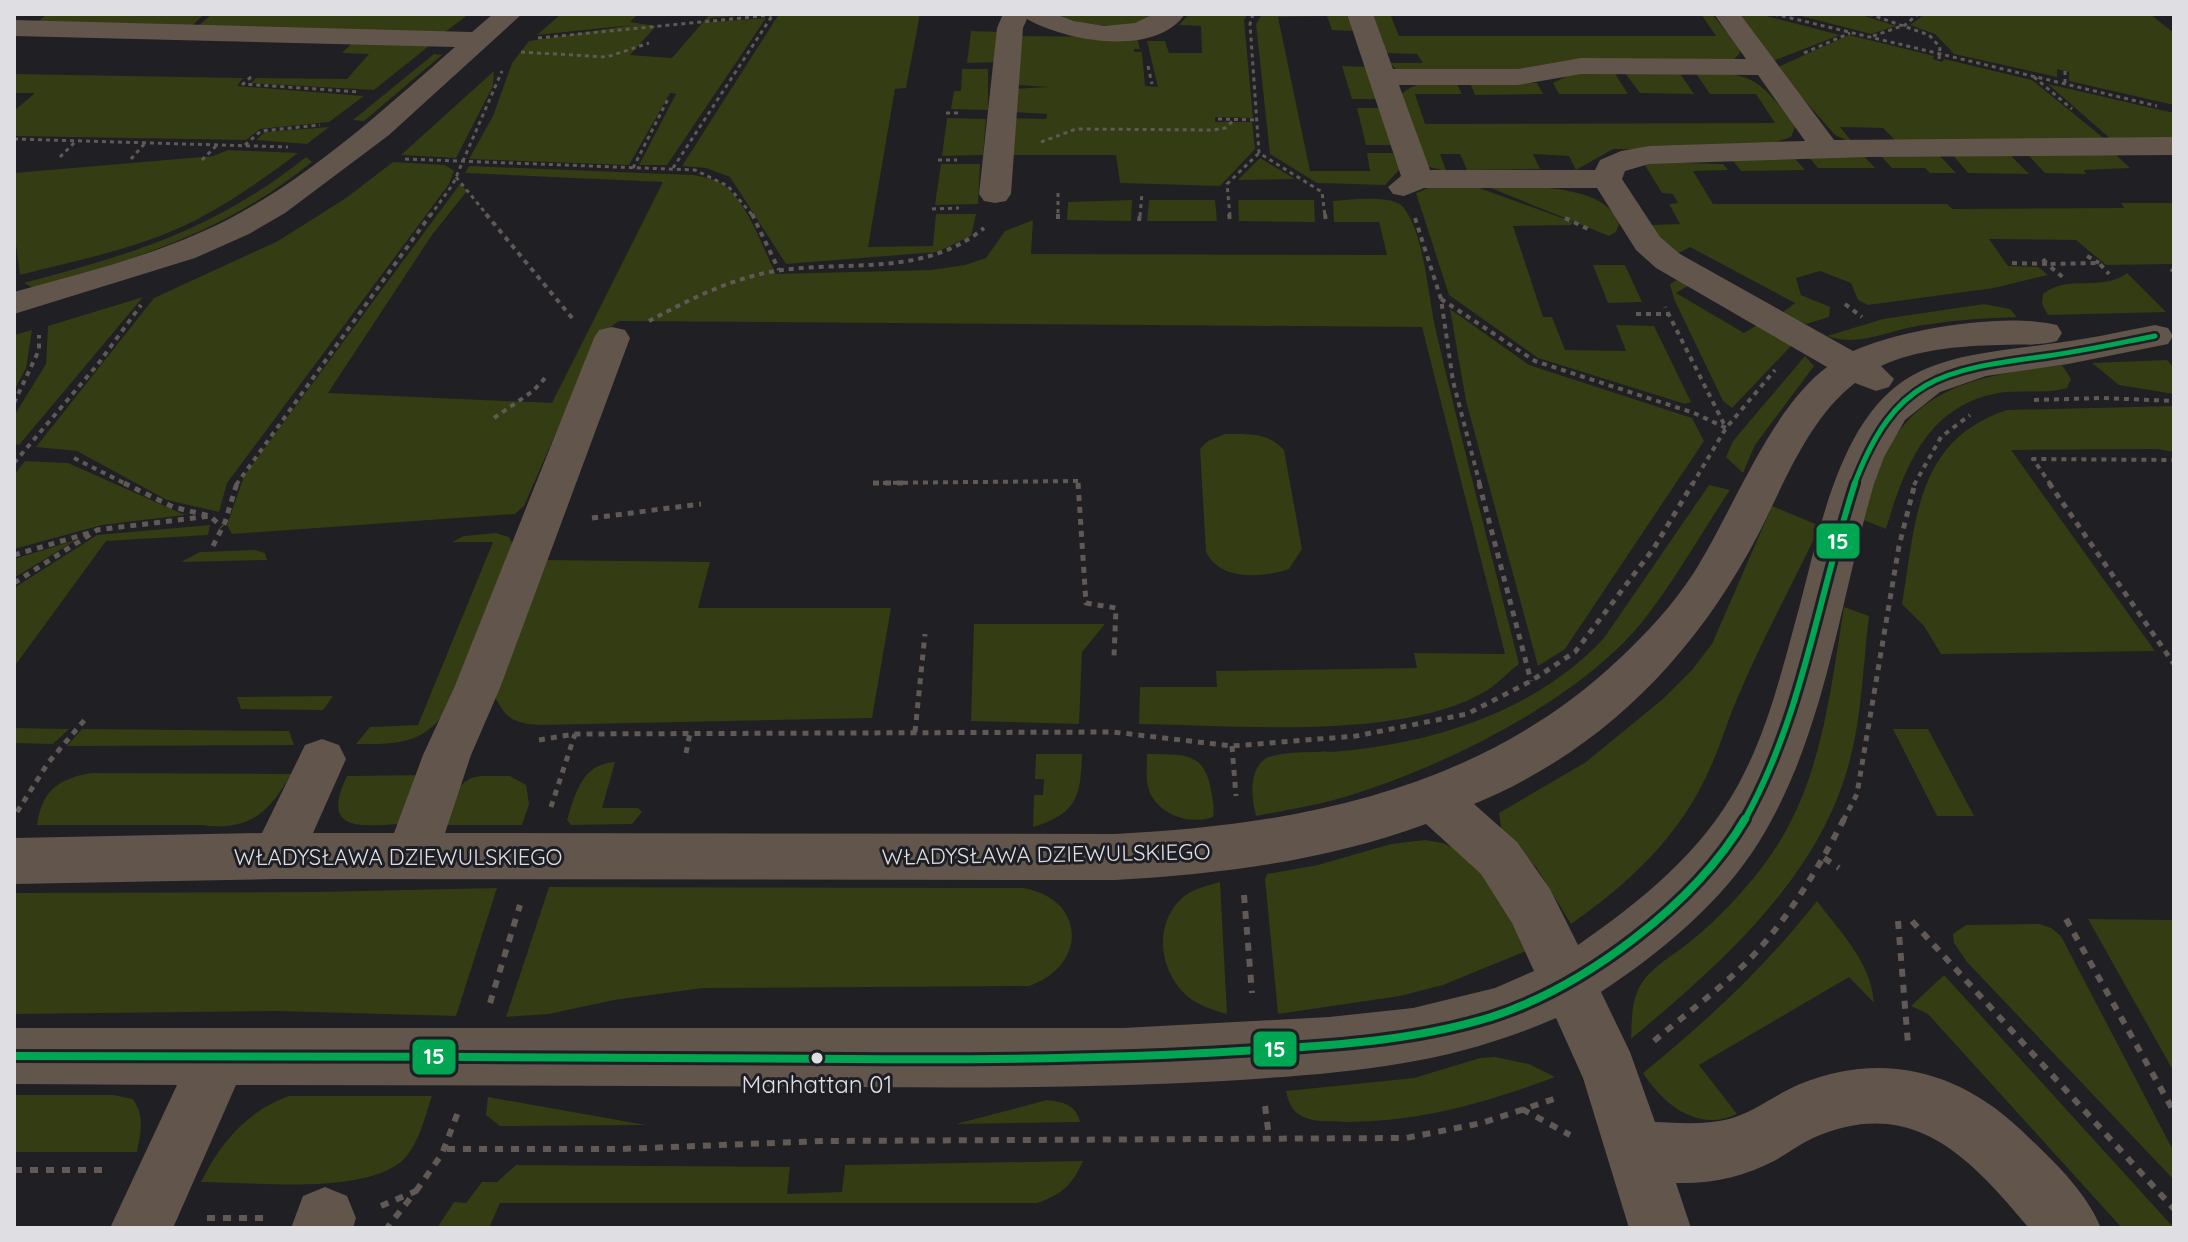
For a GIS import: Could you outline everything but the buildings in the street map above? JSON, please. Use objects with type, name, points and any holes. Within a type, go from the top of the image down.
[{"type":"street","points":[[14,303],[135,268],[238,227],[298,191],[345,155],[509,14]]},
{"type":"street","points":[[995,194],[1010,28],[1016,14]]},
{"type":"street","points":[[1036,14],[1060,27],[1100,31],[1139,30],[1156,25],[1172,14]]},
{"type":"street","points":[[1360,14],[1411,183],[1607,179]]},
{"type":"street","points":[[1727,14],[1825,148]]},
{"type":"street","points":[[14,28],[471,46]]},
{"type":"street","points":[[1381,77],[1518,77],[1572,67],[1763,67]]},
{"type":"street","points":[[1907,396],[1804,341],[1668,261],[1648,243],[1607,179],[1611,166],[1632,157],[1825,148],[2174,146]]},
{"type":"street","name":"WŁADYSŁAWA DZIEWULSKIEGO","points":[[14,861],[277,856],[1178,856],[1300,840],[1434,800],[1511,766],[1586,715],[1661,647],[1707,588],[1810,411],[1851,366],[1886,350],[1940,339],[2046,332],[2164,336]]},
{"type":"street","name":"WŁADYSŁAWA DZIEWULSKIEGO","points":[[14,1056],[1119,1059],[1388,1042],[1498,1017],[1569,982],[1634,938],[1685,890],[1740,828],[1770,768],[1790,710],[1814,635],[1843,523],[1872,442],[1885,420],[1907,396],[1934,379],[1972,368],[2164,336]]},
{"type":"street","points":[[411,857],[447,755],[612,338]]},
{"type":"street","points":[[277,856],[322,759]]},
{"type":"street","points":[[1434,800],[1499,858],[1531,906],[1610,1072],[1638,1151],[1660,1228]]},
{"type":"street","points":[[141,1228],[220,1056]]},
{"type":"street","points":[[1638,1151],[1717,1151],[1744,1144],[1810,1109],[1845,1100],[1912,1097],[1964,1120],[1995,1143],[2070,1228]]},
{"type":"path","points":[[1230,221],[1227,184],[1259,153],[1250,24],[1253,14]]},
{"type":"path","points":[[1774,14],[2160,107]]},
{"type":"path","points":[[1869,14],[1929,35],[1940,47],[1939,60]]},
{"type":"path","points":[[1870,37],[1905,25],[1918,14]]},
{"type":"path","points":[[533,40],[559,33],[772,15]]},
{"type":"path","points":[[672,169],[772,15]]},
{"type":"path","points":[[1929,35],[1935,34]]},
{"type":"path","points":[[512,51],[607,57],[649,43]]},
{"type":"path","points":[[213,546],[237,482],[456,177],[498,87],[506,58],[471,46]]},
{"type":"path","points":[[2065,71],[2065,84]]},
{"type":"path","points":[[251,77],[243,84],[364,93]]},
{"type":"path","points":[[633,168],[669,97]]},
{"type":"path","points":[[1218,119],[1258,120]]},
{"type":"path","points":[[998,155],[1025,149],[1076,129],[1213,130],[1225,128],[1234,120]]},
{"type":"path","points":[[245,145],[261,131],[327,125]]},
{"type":"path","points":[[14,139],[245,145],[463,162],[695,170],[720,178],[748,204],[779,270]]},
{"type":"path","points":[[60,157],[76,141]]},
{"type":"path","points":[[131,159],[146,142]]},
{"type":"path","points":[[202,160],[218,144]]},
{"type":"path","points":[[1259,153],[1322,192],[1326,222]]},
{"type":"path","points":[[456,177],[580,327],[612,338],[629,333],[676,305],[779,270],[889,262],[941,254],[963,247],[990,221],[995,194]]},
{"type":"path","points":[[1411,183],[1441,299],[1453,381],[1531,681]]},
{"type":"path","points":[[1058,193],[1058,221]]},
{"type":"path","points":[[1139,221],[1142,193]]},
{"type":"path","points":[[1557,215],[1598,233]]},
{"type":"path","points":[[2087,256],[2109,274]]},
{"type":"path","points":[[2045,262],[2065,279]]},
{"type":"path","points":[[2012,263],[2099,263]]},
{"type":"path","points":[[14,463],[133,318],[144,294],[135,268]]},
{"type":"path","points":[[1441,299],[1535,361],[1694,413],[1726,428]]},
{"type":"path","points":[[1663,302],[1726,428]]},
{"type":"path","points":[[1845,304],[1862,317]]},
{"type":"path","points":[[1636,314],[1669,314]]},
{"type":"path","points":[[14,403],[39,350],[38,326]]},
{"type":"path","points":[[539,740],[575,734],[1113,732],[1232,746],[1356,736],[1467,714],[1531,681],[1575,652],[1608,613],[1654,548],[1726,428],[1781,363],[1804,341]]},
{"type":"path","points":[[494,418],[533,391],[554,369]]},
{"type":"path","points":[[2022,401],[2103,398],[2174,401]]},
{"type":"path","points":[[447,1149],[1269,1137],[1406,1138],[1482,1123],[1559,1097],[1610,1072],[1671,1030],[1758,950],[1788,913],[1824,858],[1857,794],[1899,546],[1914,484],[1941,437],[1960,419],[1974,413]]},
{"type":"path","points":[[74,458],[173,507],[210,516],[222,527]]},
{"type":"path","points":[[2174,460],[2033,459],[2174,664]]},
{"type":"path","points":[[873,483],[1078,481],[1086,603],[1116,608],[1114,656]]},
{"type":"path","points":[[540,525],[701,504]]},
{"type":"path","points":[[14,555],[97,530],[210,516]]},
{"type":"path","points":[[14,583],[97,530]]},
{"type":"path","points":[[915,732],[925,634]]},
{"type":"path","points":[[14,816],[48,763],[87,717]]},
{"type":"path","points":[[686,753],[690,733]]},
{"type":"path","points":[[548,817],[575,734]]},
{"type":"path","points":[[1232,746],[1237,807]]},
{"type":"path","points":[[1824,858],[1839,868]]},
{"type":"path","points":[[1243,878],[1253,1001]]},
{"type":"path","points":[[486,1017],[521,903]]},
{"type":"path","points":[[2066,919],[2174,1112]]},
{"type":"path","points":[[1898,921],[1912,1097]]},
{"type":"path","points":[[1912,921],[2174,1209]]},
{"type":"path","points":[[1263,1093],[1269,1137]]},
{"type":"path","points":[[14,1170],[168,1170]]},
{"type":"green space","points":[[47,14],[204,14],[192,26],[33,26]]},
{"type":"green space","points":[[212,14],[469,14],[444,33],[198,26]]},
{"type":"green space","points":[[561,14],[638,14],[630,22],[656,26],[630,55],[672,58],[710,14],[764,14],[711,18],[709,22],[766,18],[667,165],[639,165],[676,94],[670,93],[629,165],[469,159],[493,116],[512,63],[529,41],[632,25],[537,35]]},
{"type":"green space","points":[[779,14],[920,14],[906,88],[895,89],[868,247],[933,246],[936,214],[976,214],[971,236],[937,252],[786,264],[730,177],[706,168],[682,166]]},
{"type":"green space","points":[[1054,14],[1162,14],[1135,23],[1108,26],[1082,23]]},
{"type":"green space","points":[[1189,14],[1248,14],[1244,20],[1253,118],[1215,117],[1215,122],[1252,122],[1255,149],[1220,186],[1120,183],[1116,155],[1010,155],[1009,118],[1046,119],[1047,114],[1012,112],[1010,89],[1049,87],[1017,85],[1020,36],[1137,37],[1140,49],[1134,49],[1134,52],[1142,52],[1145,86],[1158,87],[1147,41],[1165,41],[1169,53],[1202,53],[1201,26],[1179,25]]},
{"type":"green space","points":[[1262,14],[1346,14],[1356,31],[1332,30],[1327,16],[1278,17],[1310,171],[1370,171],[1367,153],[1393,153],[1399,170],[1385,185],[1317,183],[1270,154],[1256,24]]},
{"type":"green space","points":[[1371,14],[1390,14],[1399,36],[1716,36],[1701,14],[1712,14],[1739,47],[1740,53],[1733,60],[1510,71],[1397,70],[1390,63],[1423,63],[1417,54],[1385,53]]},
{"type":"green space","points":[[1738,14],[1759,14],[1840,35],[1773,61]]},
{"type":"green space","points":[[1793,14],[1859,14],[1896,26],[1871,34]]},
{"type":"green space","points":[[1925,14],[2150,14],[2174,33],[2174,105],[2069,81],[2069,72],[2057,69],[2057,77],[1954,54],[1935,34],[1910,25]]},
{"type":"green space","points":[[971,31],[1002,32],[997,62],[967,63]]},
{"type":"green space","points":[[1849,35],[1934,56],[1933,59],[1942,62],[1944,59],[2032,80],[2106,140],[1897,142],[1883,128],[1840,127],[1853,143],[1835,135],[1776,68]]},
{"type":"green space","points":[[352,43],[429,46],[374,90],[251,83],[256,78],[347,79],[369,54],[342,53]]},
{"type":"green space","points":[[434,54],[442,55],[364,121],[353,120]]},
{"type":"green space","points":[[1342,66],[1369,67],[1381,99],[1352,99]]},
{"type":"green space","points":[[962,69],[988,69],[988,110],[951,109],[954,91],[961,91]]},
{"type":"green space","points":[[494,71],[493,86],[456,158],[401,155]]},
{"type":"green space","points":[[1575,72],[1614,72],[1628,94],[1559,94],[1553,83]]},
{"type":"green space","points":[[1624,72],[1679,72],[1694,94],[1640,93]]},
{"type":"green space","points":[[1695,72],[1730,74],[1761,86],[1792,121],[1795,127],[1791,137],[1725,149],[1613,149],[1576,170],[1569,156],[1533,154],[1540,169],[1467,170],[1460,154],[1440,154],[1446,171],[1425,166],[1401,94],[1420,84],[1456,82],[1462,94],[1415,94],[1425,124],[1775,123],[1756,94],[1710,94]]},
{"type":"green space","points":[[14,74],[243,78],[237,86],[364,96],[329,122],[260,129],[246,140],[14,136],[14,111],[35,93],[14,93]]},
{"type":"green space","points":[[1470,83],[1537,83],[1543,94],[1475,95]]},
{"type":"green space","points":[[2048,84],[2174,113],[2174,140],[2113,141]]},
{"type":"green space","points":[[1357,108],[1381,108],[1393,145],[1366,145]]},
{"type":"green space","points":[[947,118],[986,119],[983,155],[942,156]]},
{"type":"green space","points":[[329,127],[307,144],[256,140],[265,132]]},
{"type":"green space","points":[[228,150],[298,153],[235,197],[175,230],[110,252],[20,275],[14,230],[14,173],[213,156]]},
{"type":"green space","points":[[2114,153],[2130,168],[2084,170],[2086,174],[2045,173],[2028,155]]},
{"type":"green space","points":[[1791,154],[1805,170],[1741,171],[1733,161]]},
{"type":"green space","points":[[1806,154],[1864,156],[1875,168],[1818,168]]},
{"type":"green space","points":[[1952,154],[2009,154],[2029,174],[1968,173]]},
{"type":"green space","points":[[1880,155],[1939,155],[1956,173],[1930,173],[1925,168],[1892,168]]},
{"type":"green space","points":[[306,157],[312,162],[279,187],[180,240],[34,288],[24,283],[138,249],[206,221],[272,182]]},
{"type":"green space","points":[[1260,158],[1295,179],[1238,180]]},
{"type":"green space","points":[[393,162],[445,165],[454,171],[449,184],[227,483],[219,512],[167,500],[77,451],[36,447],[154,298],[278,241],[346,198]]},
{"type":"green space","points":[[1643,162],[1723,164],[1728,170],[1693,171],[1713,204],[1947,204],[1952,209],[2124,208],[2121,203],[2174,203],[2174,264],[2106,265],[2076,240],[1989,239],[2008,266],[2038,267],[2048,275],[1994,288],[1868,305],[1858,300],[1851,283],[1820,271],[1796,278],[1801,295],[1830,307],[1829,317],[1806,324],[1782,313],[1795,303],[1690,247],[1675,255],[1651,238],[1650,225],[1680,224],[1669,204],[1678,203],[1673,194],[1662,193]]},
{"type":"green space","points":[[941,164],[980,164],[978,204],[935,205]]},
{"type":"green space","points":[[469,166],[693,175],[713,180],[724,185],[741,204],[776,274],[931,270],[965,265],[986,258],[1005,231],[1033,220],[1031,254],[1387,255],[1379,222],[1334,222],[1333,201],[1371,199],[1399,204],[1417,234],[1446,373],[1519,664],[1486,691],[1451,707],[1410,717],[1317,727],[1139,724],[1140,687],[1217,687],[1216,671],[1417,668],[1414,653],[1505,654],[1422,327],[619,321],[598,336],[524,506],[515,514],[232,534],[227,525],[244,476],[460,184],[467,191],[432,235],[328,393],[552,403],[663,182],[465,173]]},
{"type":"green space","points":[[1474,186],[1573,222],[1571,225],[1513,226],[1543,317],[1552,317],[1565,350],[1626,351],[1616,325],[1654,326],[1691,402],[1685,404],[1538,358],[1449,295],[1416,193],[1431,187]]},
{"type":"green space","points":[[1486,186],[1540,187],[1580,194],[1598,200],[1611,210],[1619,224],[1616,232],[1609,236]]},
{"type":"green space","points":[[1132,200],[1131,221],[1067,220],[1068,202]]},
{"type":"green space","points":[[1149,200],[1215,200],[1217,221],[1147,221]]},
{"type":"green space","points":[[1238,200],[1314,200],[1315,222],[1239,221]]},
{"type":"green space","points":[[1593,265],[1625,265],[1642,302],[1608,303]]},
{"type":"green space","points":[[2127,273],[2166,312],[2048,315],[2042,304],[2043,294],[2052,288],[2117,279]]},
{"type":"green space","points":[[1677,280],[1691,284],[1676,293],[1744,333],[1759,324],[1792,345],[1732,408],[1723,401],[1674,299],[1670,284]]},
{"type":"green space","points":[[143,297],[19,445],[14,444],[14,416],[46,364],[48,326]]},
{"type":"green space","points":[[1984,304],[2010,309],[2017,317],[1936,323],[1863,339],[1827,336],[1883,319]]},
{"type":"green space","points":[[1450,309],[1529,365],[1692,418],[1704,441],[1565,649],[1538,666],[1466,401]]},
{"type":"green space","points":[[32,330],[26,368],[14,391],[14,335]]},
{"type":"green space","points":[[1805,356],[1814,366],[1755,445],[1743,473],[1726,457],[1733,441]]},
{"type":"green space","points":[[2167,360],[2174,368],[2174,394],[2119,385],[2092,363]]},
{"type":"green space","points":[[2062,365],[2071,379],[2067,388],[2005,392],[1979,398],[1957,409],[1924,440],[1912,460],[1886,529],[1861,519],[1874,478],[1889,446],[1908,421],[1930,402],[1956,388],[1986,378]]},
{"type":"green space","points":[[2174,406],[2174,452],[2157,449],[2011,450],[2155,651],[1941,654],[1924,626],[1902,604],[1911,543],[1925,488],[1937,463],[1954,441],[1977,424],[2007,410]]},
{"type":"green space","points":[[1225,434],[1265,437],[1284,450],[1302,549],[1289,569],[1243,575],[1221,568],[1206,552],[1200,449],[1208,441]]},
{"type":"green space","points":[[25,461],[68,463],[185,515],[102,525],[14,549],[14,475]]},
{"type":"green space","points":[[1709,485],[1730,490],[1646,617],[1620,646],[1588,674],[1511,725],[1429,766],[1339,799],[1256,816],[1252,792],[1254,775],[1268,757],[1353,750],[1422,738],[1489,716],[1550,683],[1604,638]]},
{"type":"green space","points":[[1772,506],[1820,526],[1749,671],[1699,791],[1653,855],[1614,891],[1571,924],[1536,867],[1502,833],[1499,813],[1586,762],[1664,698],[1691,671],[1712,644]]},
{"type":"green space","points":[[210,525],[208,535],[106,541],[14,667],[14,588],[97,535]]},
{"type":"green space","points":[[496,533],[509,537],[513,545],[443,715],[425,733],[415,738],[393,743],[356,744],[370,727],[418,725],[493,542],[452,542],[464,536]]},
{"type":"green space","points":[[76,540],[14,578],[14,559]]},
{"type":"green space","points":[[255,550],[265,553],[267,560],[181,562],[200,552]]},
{"type":"green space","points":[[547,560],[710,562],[698,608],[891,608],[872,718],[539,725],[516,721],[502,710],[494,695]]},
{"type":"green space","points":[[1844,607],[1869,616],[1856,730],[1848,767],[1833,808],[1813,847],[1760,918],[1698,981],[1631,1039],[1634,1002],[1642,982],[1739,895],[1771,855],[1795,814],[1816,757]]},
{"type":"green space","points":[[974,624],[1105,624],[1082,652],[1079,724],[971,721]]},
{"type":"green space","points":[[333,696],[323,710],[241,709],[237,697]]},
{"type":"green space","points":[[14,728],[69,729],[53,744],[14,743]]},
{"type":"green space","points":[[82,729],[289,731],[294,745],[67,746]]},
{"type":"green space","points":[[1893,729],[1928,729],[1974,816],[1937,816]]},
{"type":"green space","points":[[1036,754],[1082,754],[1080,781],[1074,801],[1059,816],[1033,827],[1034,795],[1043,795],[1044,779],[1035,779]]},
{"type":"green space","points":[[1147,754],[1187,756],[1201,765],[1210,785],[1213,817],[1186,819],[1161,808],[1148,789]]},
{"type":"green space","points":[[615,762],[602,808],[638,808],[642,812],[632,824],[571,825],[567,820],[582,781],[595,768]]},
{"type":"green space","points":[[91,773],[291,774],[265,810],[244,822],[231,825],[37,825],[43,803],[53,788],[69,779]]},
{"type":"green space","points":[[421,775],[399,824],[357,824],[341,816],[338,807],[347,776]]},
{"type":"green space","points":[[510,776],[526,785],[529,804],[522,825],[445,825],[460,787],[472,778]]},
{"type":"green space","points":[[1425,840],[1443,843],[1482,862],[1526,951],[1443,985],[1400,996],[1278,1014],[1267,874],[1318,865],[1391,844]]},
{"type":"green space","points":[[1220,882],[1227,1014],[1200,1005],[1187,996],[1171,975],[1163,949],[1166,923],[1180,900],[1194,891]]},
{"type":"green space","points":[[549,887],[1024,888],[1045,895],[1060,906],[1069,919],[1072,934],[1070,949],[1062,964],[1048,977],[1029,986],[703,988],[614,1000],[549,1014],[506,1017]]},
{"type":"green space","points":[[497,888],[456,1016],[275,1011],[14,1014],[14,893]]},
{"type":"green space","points":[[1817,901],[1861,961],[1872,988],[1874,1003],[1849,977],[1699,1065],[1737,1114],[1709,1120],[1695,1118],[1671,1105],[1643,1073],[1735,992]]},
{"type":"green space","points":[[2088,919],[2174,920],[2174,1072]]},
{"type":"green space","points":[[2040,924],[2061,936],[2174,1152],[2174,1180],[1967,962],[1954,943],[1953,934],[1966,925]]},
{"type":"green space","points":[[1944,975],[2174,1228],[2122,1228],[1928,1014],[1911,1006]]},
{"type":"green space","points":[[1495,1057],[1529,1064],[1555,1077],[1452,1109],[1372,1121],[1308,1118],[1297,1113],[1286,1091],[1414,1078],[1480,1058]]},
{"type":"green space","points":[[14,1095],[113,1095],[133,1099],[141,1118],[137,1152],[14,1152]]},
{"type":"green space","points":[[289,1096],[432,1096],[415,1144],[405,1158],[388,1170],[365,1178],[309,1184],[201,1182],[236,1130],[260,1110]]},
{"type":"green space","points":[[488,1097],[646,1125],[500,1126],[486,1115]]},
{"type":"green space","points":[[1047,1100],[1068,1105],[1076,1112],[1080,1122],[956,1124]]},
{"type":"green space","points":[[1083,1161],[1066,1188],[1037,1203],[500,1203],[489,1228],[437,1228],[454,1202],[466,1203],[482,1182],[497,1182],[516,1165],[790,1167],[787,1194],[842,1192],[845,1165]]},
{"type":"transit line","name":"15","points":[[14,1056],[1123,1057],[1371,1041],[1413,1036],[1495,1015],[1535,1000],[1573,979],[1641,931],[1687,891],[1741,826],[1769,771],[1792,711],[1854,484],[1877,433],[1892,411],[1927,383],[1965,369],[2155,336]]},
{"type":"place","name":"Manhattan 01","points":[[817,1058]]}]
